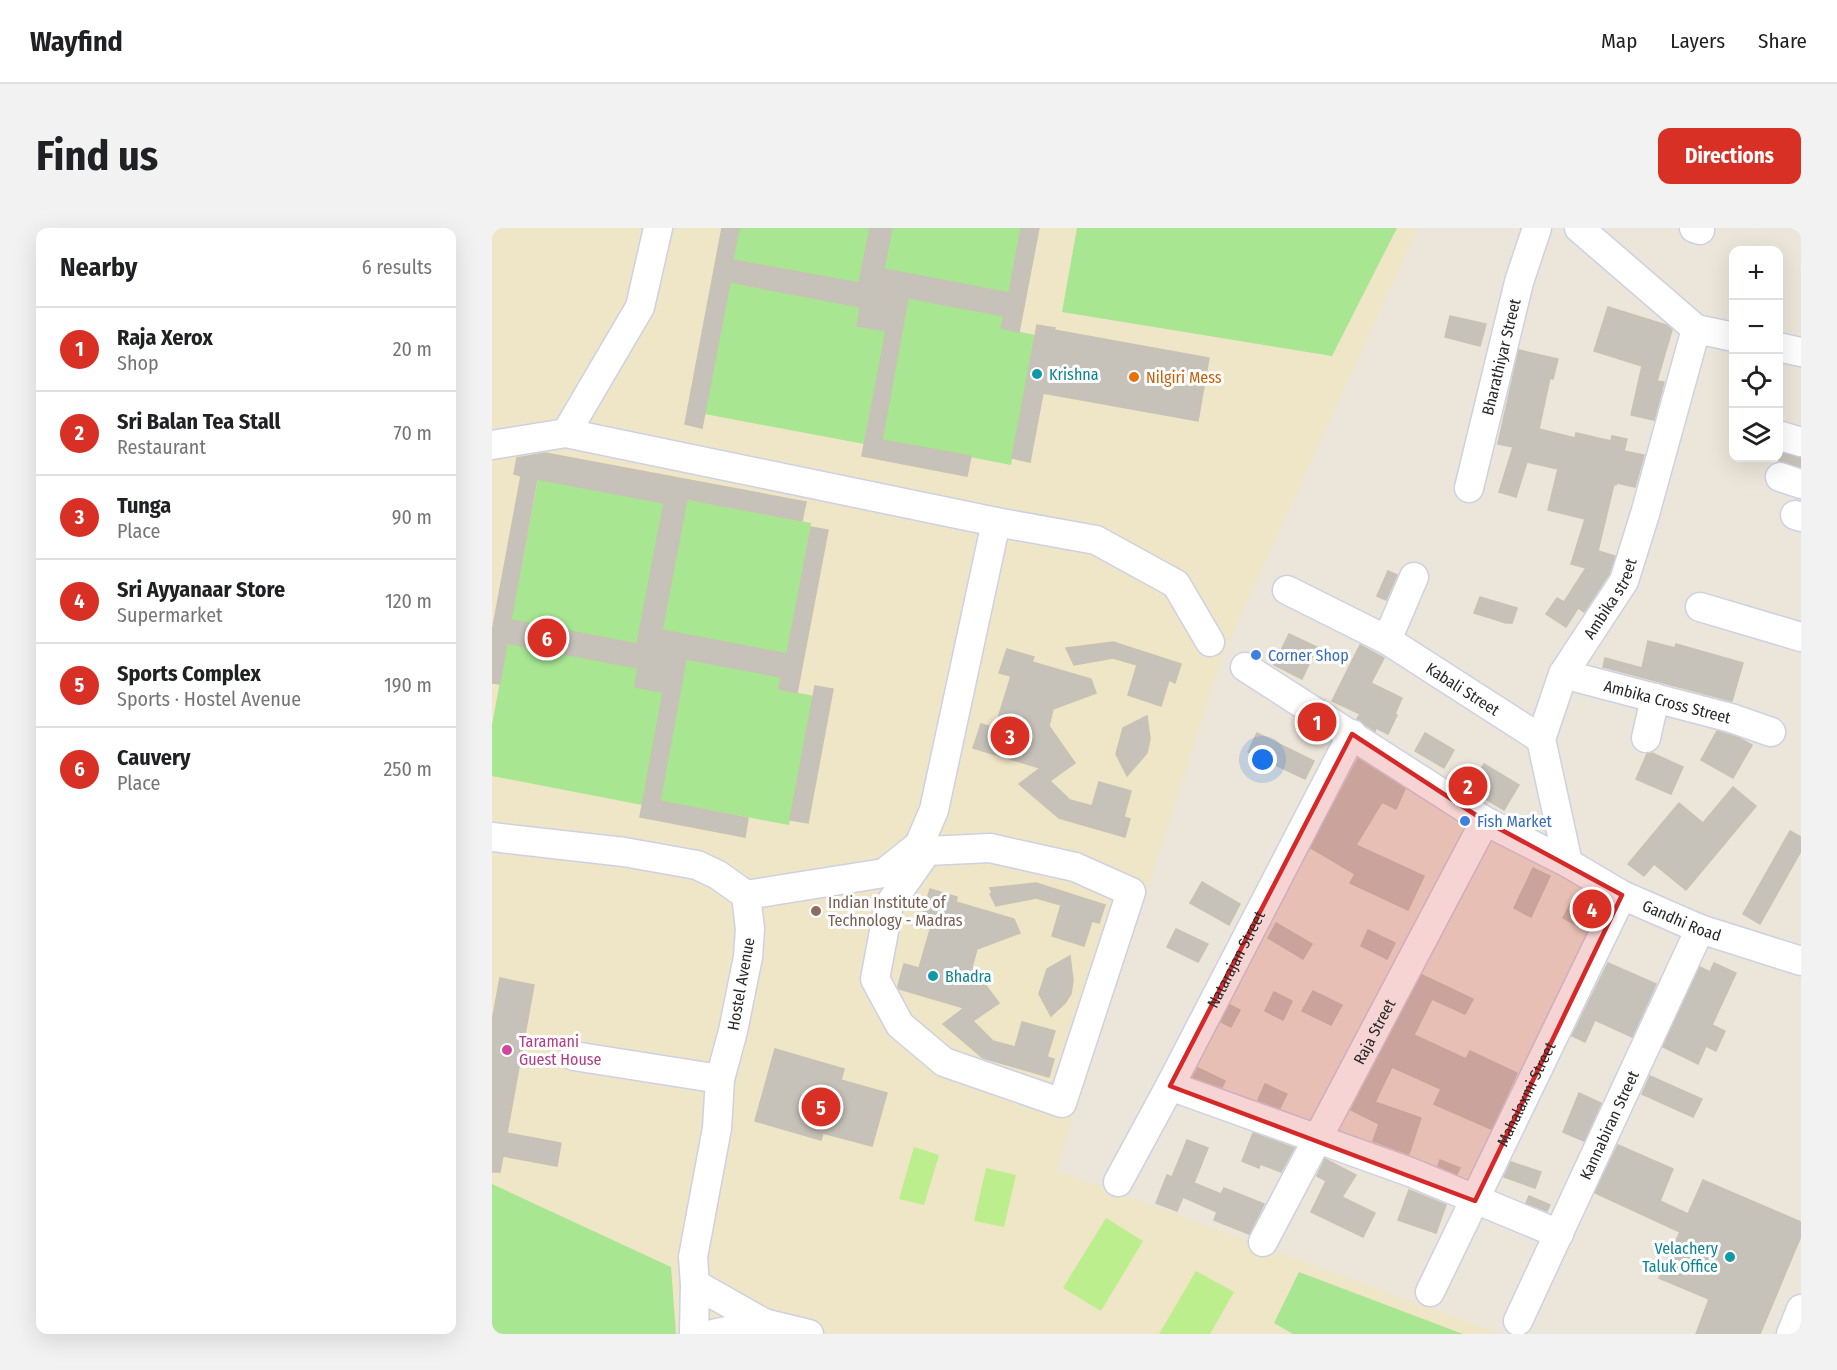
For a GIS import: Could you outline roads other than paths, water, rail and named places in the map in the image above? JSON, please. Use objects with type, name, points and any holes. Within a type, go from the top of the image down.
[{"type":"street","points":[[566,433],[640,307],[658,228]]},
{"type":"street","name":"Bharathiyar Street","points":[[1469,488],[1519,282],[1537,228]]},
{"type":"street","points":[[1579,228],[1696,329],[1729,336]]},
{"type":"street","name":"Ambika street","points":[[1541,739],[1563,674],[1624,581],[1696,329]]},
{"type":"street","points":[[1783,348],[1801,352]]},
{"type":"street","points":[[492,445],[566,433],[996,522],[1096,540],[1176,584],[1210,642]]},
{"type":"street","points":[[1783,436],[1801,442]]},
{"type":"street","points":[[492,837],[624,852],[697,865],[718,875],[746,895],[884,873],[923,848],[990,848],[1075,867],[1131,892],[1062,1103],[944,1062],[900,1025],[875,979],[889,905],[923,848],[934,810],[996,522]]},
{"type":"street","points":[[1387,640],[1414,577]]},
{"type":"street","name":"Kabali Street","points":[[1287,590],[1387,640],[1541,739]]},
{"type":"street","points":[[1700,607],[1801,637]]},
{"type":"street","name":"Gandhi Road","points":[[1245,667],[1485,821],[1568,862],[1622,895],[1700,929],[1801,961]]},
{"type":"street","name":"Ambika Cross Street","points":[[1563,674],[1731,718],[1771,732]]},
{"type":"street","points":[[1646,738],[1655,698]]},
{"type":"street","name":"Natarajan Street","points":[[1118,1182],[1352,734]]},
{"type":"street","points":[[1541,739],[1568,862]]},
{"type":"street","name":"Raja Street","points":[[1263,1242],[1485,821]]},
{"type":"street","name":"Hostel Avenue","points":[[694,1334],[693,1257],[717,1128],[720,1079],[733,1031],[748,957],[750,929],[746,895]]},
{"type":"street","name":"Mahalaxmi Street","points":[[1430,1292],[1622,895]]},
{"type":"street","name":"Kannabiran Street","points":[[1518,1321],[1700,929]]},
{"type":"street","points":[[574,1056],[720,1079]]},
{"type":"street","points":[[1170,1086],[1410,1172],[1558,1234]]},
{"type":"street","points":[[695,1284],[764,1323],[809,1334]]},
{"type":"street","points":[[1791,1334],[1801,1309]]},
{"type":"street","points":[[713,1334],[764,1323]]},
{"type":"place","name":"Krishna","points":[[1037,374]]},
{"type":"place","name":"Nilgiri Mess","points":[[1134,377]]},
{"type":"place","name":"Cauvery","points":[[547,638]]},
{"type":"place","name":"Corner Shop","points":[[1256,655]]},
{"type":"place","name":"Raja Xerox","points":[[1317,722]]},
{"type":"place","name":"Tunga","points":[[1010,736]]},
{"type":"place","name":"Sri Balan Tea Stall","points":[[1468,786]]},
{"type":"place","name":"Fish Market","points":[[1465,821]]},
{"type":"place","name":"Sri Ayyanaar Store","points":[[1592,909]]},
{"type":"place","name":"Indian Institute of Technology - Madras","points":[[816,911]]},
{"type":"place","name":"Bhadra","points":[[933,976]]},
{"type":"place","name":"Taramani Guest House","points":[[507,1050]]},
{"type":"place","name":"Sports Complex","points":[[821,1107]]},
{"type":"place","name":"Velachery Taluk Office","points":[[1730,1257]]}]
